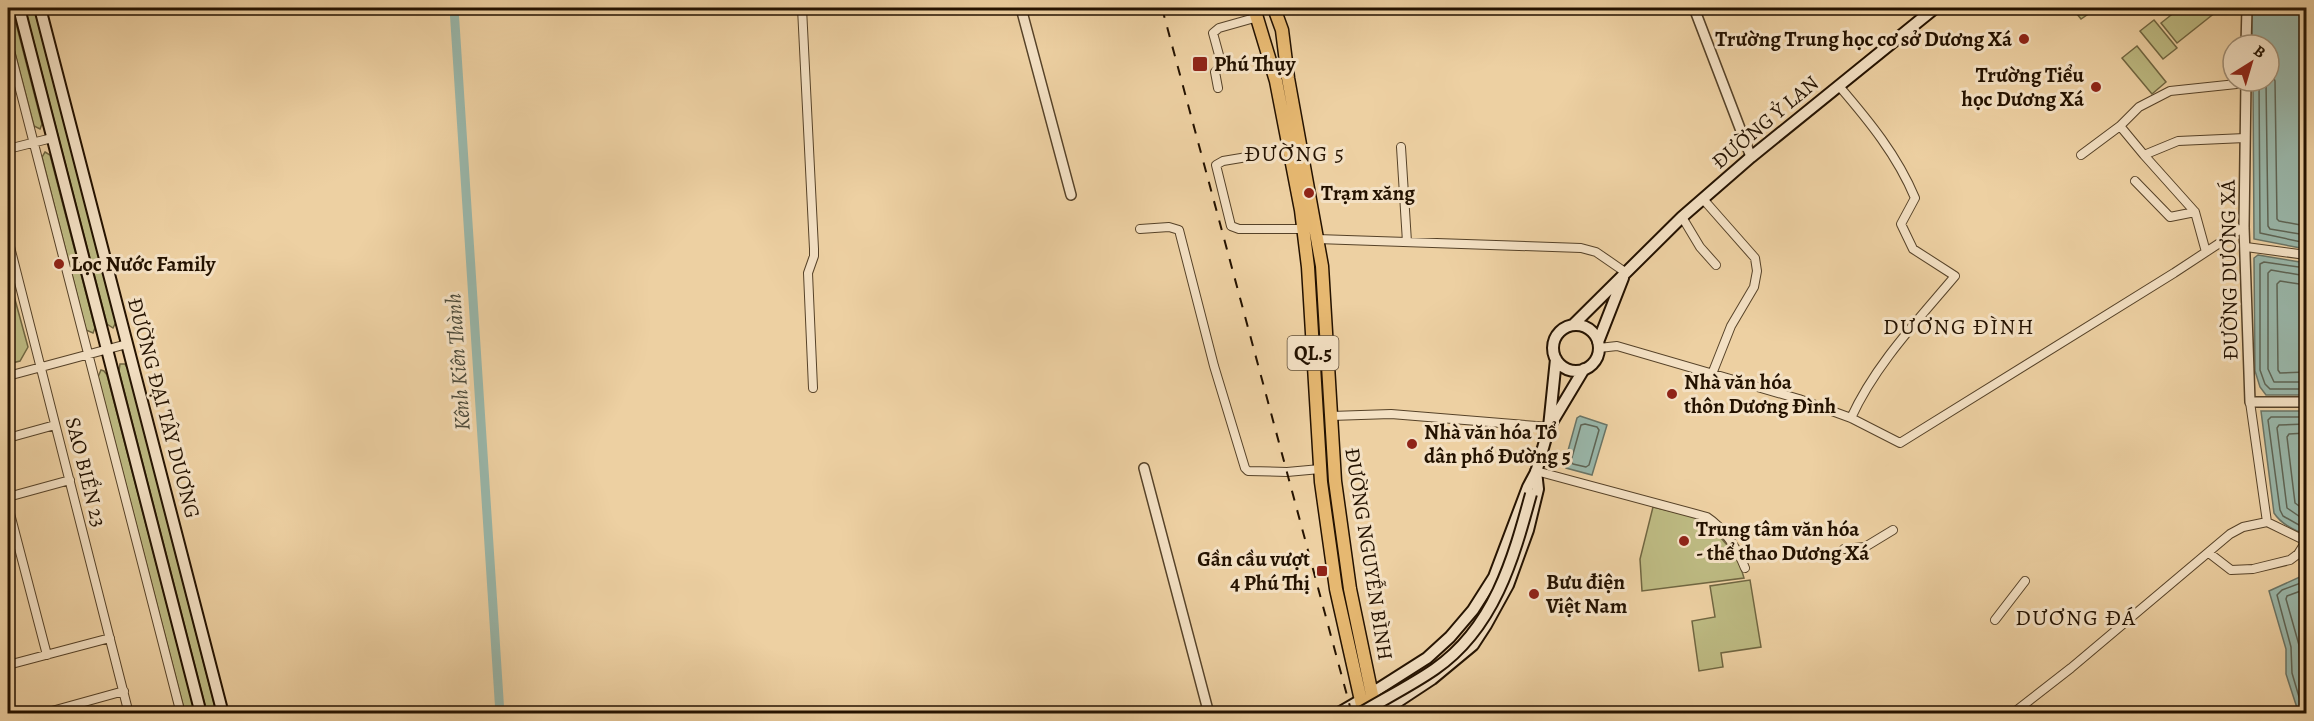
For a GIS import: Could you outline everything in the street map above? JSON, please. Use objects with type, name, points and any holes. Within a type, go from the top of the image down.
[{"type":"highway","name":"ĐƯỜNG NGUYỄN BÌNH","points":[[1274,8],[1282,30],[1288,78],[1322,266],[1335,482],[1350,589],[1378,714]]},
{"type":"highway","name":"ĐƯỜNG NGUYỄN BÌNH","points":[[1256,12],[1276,81],[1303,229],[1308,267],[1320,469],[1336,590],[1361,700],[1361,714]]},
{"type":"main road","name":"ĐƯỜNG ĐẠI TÂY DƯƠNG","points":[[19,8],[201,714]]},
{"type":"main road","name":"ĐƯỜNG ĐẠI TÂY DƯƠNG","points":[[40,8],[223,714]]},
{"type":"main road","name":"ĐƯỜNG Ỷ LAN","points":[[1573,325],[1625,272],[1703,199],[1751,157],[1935,8]]},
{"type":"main road","name":"ĐƯỜNG Ỷ LAN","points":[[1598,345],[1625,272]]},
{"type":"main road","points":[[1361,714],[1435,669],[1472,635],[1489,610],[1502,586],[1549,427],[1556,359],[1553,348],[1556,338],[1563,329],[1573,325],[1589,329],[1596,337],[1598,345],[1596,358],[1584,369],[1549,427]]},
{"type":"main road","points":[[1556,359],[1568,369],[1584,369]]},
{"type":"main road","points":[[1372,693],[1427,658],[1450,637],[1473,610],[1494,577],[1536,471]]},
{"type":"main road","points":[[1378,714],[1432,679],[1473,645],[1508,585],[1528,530],[1538,489],[1536,471]]},
{"type":"main road","points":[[1337,714],[1361,700]]},
{"type":"street","points":[[802,8],[814,249],[808,273],[813,388]]},
{"type":"street","points":[[1021,8],[1071,195]]},
{"type":"street","points":[[1694,8],[1751,157]]},
{"type":"street","points":[[2247,8],[2247,33]]},
{"type":"street","points":[[1218,88],[1215,72],[1222,66],[1213,33],[1219,28],[1256,12]]},
{"type":"street","points":[[8,43],[181,714]]},
{"type":"street","points":[[2081,155],[2120,126],[2139,107],[2170,91],[2221,85]]},
{"type":"street","points":[[1839,86],[1880,134],[1906,176],[1915,198],[1901,224],[1913,249],[1955,276],[1899,343],[1860,398],[1851,418]]},
{"type":"street","name":"ĐƯỜNG DƯƠNG XÁ","points":[[2246,93],[2244,227],[2250,402]]},
{"type":"street","points":[[2120,126],[2195,212],[2206,252]]},
{"type":"street","points":[[8,149],[52,138]]},
{"type":"street","points":[[2144,155],[2178,141],[2245,138]]},
{"type":"street","points":[[1401,147],[1407,242]]},
{"type":"street","points":[[1247,157],[1223,161],[1216,165],[1232,226],[1239,229],[1303,229]]},
{"type":"street","points":[[2135,181],[2170,217],[2195,212]]},
{"type":"street","points":[[1703,199],[1755,258],[1757,271],[1754,286],[1731,326],[1712,374]]},
{"type":"street","points":[[1682,218],[1700,247],[1716,265]]},
{"type":"street","points":[[1140,229],[1169,227],[1179,230],[1214,366],[1245,468],[1248,471],[1287,472],[1320,469]]},
{"type":"street","points":[[1598,345],[1617,346],[1799,399],[1851,418],[1900,443],[2244,227]]},
{"type":"street","name":"SAO BIỂN 23","points":[[8,239],[129,714]]},
{"type":"street","points":[[1317,239],[1581,248],[1596,252],[1625,272]]},
{"type":"street","points":[[2246,248],[2307,255]]},
{"type":"street","points":[[8,376],[127,344]]},
{"type":"street","points":[[2267,522],[2250,402],[2307,402]]},
{"type":"street","points":[[1331,416],[1391,414],[1549,427]]},
{"type":"street","points":[[8,438],[55,425]]},
{"type":"street","points":[[1144,468],[1209,714]]},
{"type":"street","points":[[1536,471],[1707,517],[1718,526],[1740,555],[1745,568]]},
{"type":"street","points":[[8,496],[69,480]]},
{"type":"street","points":[[8,506],[47,655]]},
{"type":"street","points":[[2012,714],[2071,668],[2230,534],[2243,527],[2267,522],[2306,541],[2298,554],[2290,560],[2253,569],[2231,570],[2209,554]]},
{"type":"street","points":[[1844,549],[1865,547],[1893,530]]},
{"type":"street","points":[[1995,620],[2025,581]]},
{"type":"street","points":[[8,665],[110,638]]},
{"type":"street","points":[[41,714],[124,691]]},
{"type":"shaded area","points":[[8,8],[12,8],[42,124],[40,129],[34,126],[8,26]]},
{"type":"shaded area","points":[[25,8],[34,8],[116,322],[113,328],[107,324]]},
{"type":"shaded area","points":[[2072,8],[2097,8],[2081,19]]},
{"type":"shaded area","points":[[2180,8],[2221,8],[2177,43],[2161,23]]},
{"type":"shaded area","points":[[2154,20],[2177,48],[2163,59],[2140,31]]},
{"type":"shaded area","points":[[2137,46],[2166,82],[2152,94],[2122,58]]},
{"type":"shaded area","points":[[45,152],[50,155],[95,328],[93,333],[86,330],[42,157]]},
{"type":"shaded area","points":[[8,274],[28,347],[20,361],[8,364]]},
{"type":"shaded area","points":[[120,364],[125,364],[128,369],[215,707],[213,712],[206,709],[119,371]]},
{"type":"shaded area","points":[[101,370],[107,375],[195,713],[185,713],[98,377]]},
{"type":"shaded area","name":"Trung tâm văn hóa - thể thao Dương Xá","points":[[1653,507],[1705,519],[1738,558],[1744,578],[1642,591],[1640,559]]},
{"type":"shaded area","points":[[1750,580],[1761,647],[1721,653],[1723,667],[1699,671],[1692,621],[1715,617],[1710,586]]},
{"type":"water","points":[[2252,8],[2306,8],[2306,249],[2254,239],[2253,93],[2281,93],[2281,33],[2252,33]]},
{"type":"water","points":[[2258,255],[2306,263],[2306,395],[2266,395],[2260,387],[2255,371],[2254,258]]},
{"type":"water","points":[[2261,411],[2306,411],[2306,535],[2292,529],[2274,513]]},
{"type":"water","points":[[1580,416],[1607,425],[1592,475],[1566,468],[1564,465],[1577,418]]},
{"type":"water","points":[[2306,576],[2306,713],[2299,714],[2286,674],[2286,649],[2269,591]]},
{"type":"waterway","name":"Kênh Kiên Thành","points":[[454,8],[500,714]]},
{"type":"railway","points":[[1162,8],[1352,714]]},
{"type":"place","name":"Trường Trung học cơ sở Dương Xá","points":[[2024,39]]},
{"type":"place","name":"Phú Thụy","points":[[1200,64]]},
{"type":"place","name":"Trường Tiểu học Dương Xá","points":[[2096,87]]},
{"type":"place","name":"Trạm xăng","points":[[1309,193]]},
{"type":"place","name":"Lọc Nước Family","points":[[59,264]]},
{"type":"place","name":"Nhà văn hóa thôn Dương Đình","points":[[1672,394]]},
{"type":"place","name":"Nhà văn hóa Tổ dân phố Đường 5","points":[[1412,444]]},
{"type":"place","name":"Trung tâm văn hóa - thể thao Dương Xá","points":[[1684,541]]},
{"type":"place","name":"Gần cầu vượt 4 Phú Thị","points":[[1322,571]]},
{"type":"place","name":"Bưu điện Việt Nam","points":[[1534,594]]},
{"type":"district","name":"ĐƯỜNG 5","points":[[1295,153]]},
{"type":"district","name":"DƯƠNG ĐÌNH","points":[[1959,326]]},
{"type":"district","name":"DƯƠNG ĐÁ","points":[[2076,617]]}]
